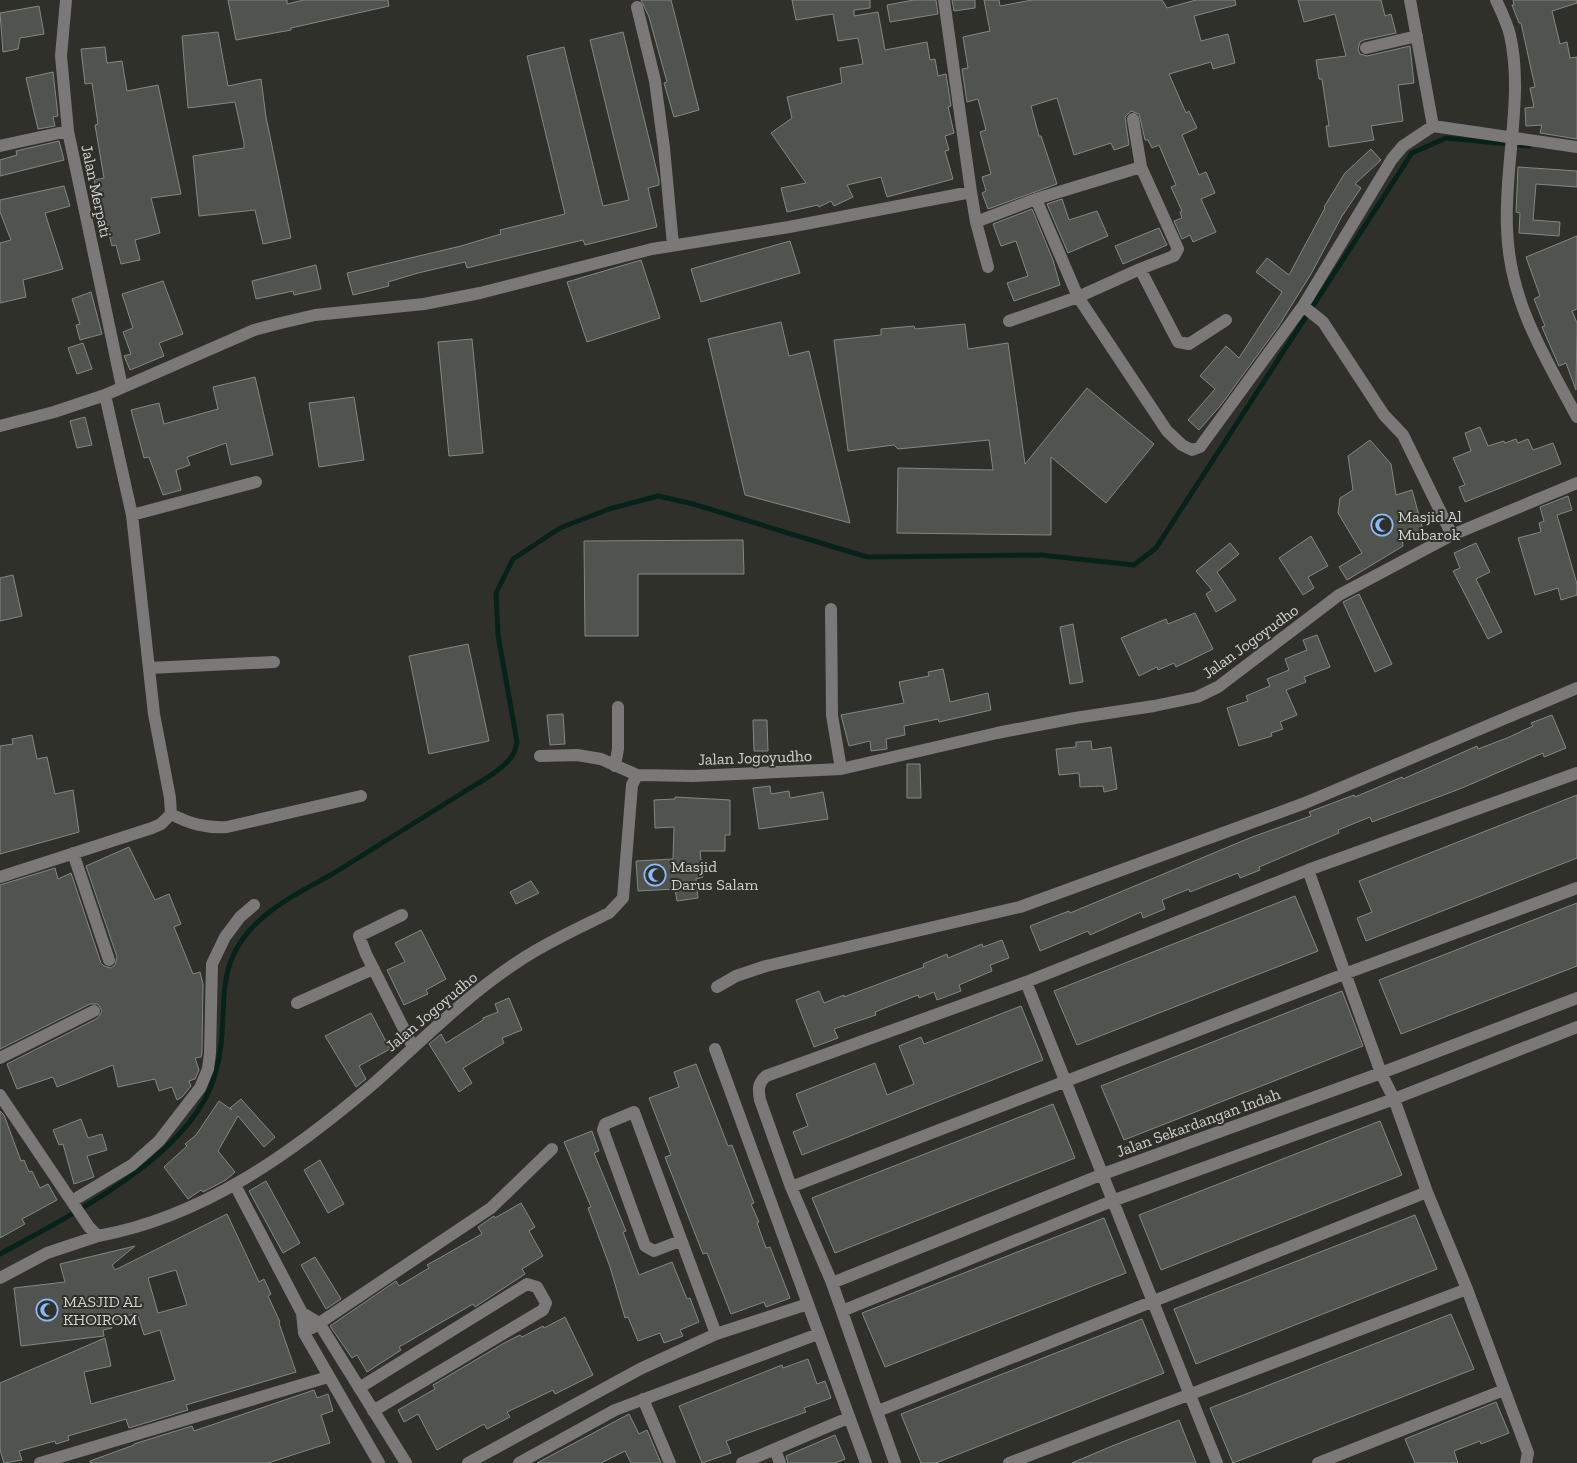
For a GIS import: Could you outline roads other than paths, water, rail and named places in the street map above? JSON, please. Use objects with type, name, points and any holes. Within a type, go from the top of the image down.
[{"type":"street","name":"Jalan Merpati","points":[[66,0],[61,56],[68,131],[122,387]]},
{"type":"street","points":[[944,0],[971,192],[976,222],[988,267]]},
{"type":"street","points":[[1410,0],[1433,126]]},
{"type":"street","points":[[1496,0],[1510,34],[1515,69],[1506,228],[1514,280],[1525,319],[1577,417]]},
{"type":"street","points":[[637,7],[654,81],[664,148],[673,245]]},
{"type":"street","points":[[1366,48],[1417,36]]},
{"type":"street","points":[[1009,321],[1078,297],[1174,256],[1178,249],[1141,167],[1133,119]]},
{"type":"street","points":[[1036,199],[1078,297],[1166,431],[1182,445],[1192,450],[1200,447],[1304,306],[1392,159],[1403,146],[1433,126],[1511,140],[1577,148]]},
{"type":"street","points":[[0,146],[68,131]]},
{"type":"street","points":[[976,222],[1036,199],[1141,167]]},
{"type":"street","points":[[0,426],[54,412],[105,395],[254,330],[281,323],[315,315],[424,304],[673,245],[789,227],[971,192]]},
{"type":"street","points":[[1140,269],[1178,342],[1189,344],[1226,320]]},
{"type":"street","points":[[1304,306],[1323,322],[1384,415],[1403,435],[1452,535]]},
{"type":"street","points":[[0,877],[152,828],[161,824],[171,814],[170,798],[154,714],[132,515],[105,395]]},
{"type":"street","points":[[132,515],[256,482]]},
{"type":"street","name":"Jalan Jogoyudho","points":[[0,1278],[47,1252],[93,1231],[119,1232],[168,1216],[205,1201],[235,1185],[283,1156],[372,1085],[412,1047],[519,960],[609,913],[623,898],[632,785],[637,775],[693,776],[841,769],[997,732],[1197,697],[1218,687],[1339,595],[1452,535],[1577,483]]},
{"type":"street","points":[[830,610],[832,715],[841,769]]},
{"type":"street","points":[[150,668],[274,662]]},
{"type":"street","points":[[717,987],[736,976],[766,966],[1020,907],[1305,803],[1577,688]]},
{"type":"street","points":[[615,766],[618,749],[618,707]]},
{"type":"street","points":[[540,756],[577,755],[601,759],[637,775]]},
{"type":"street","points":[[895,1463],[832,1283],[791,1187],[760,1100],[758,1090],[760,1082],[766,1076],[1026,982],[1308,870],[1577,773]]},
{"type":"street","points":[[171,814],[192,824],[207,828],[227,827],[361,796]]},
{"type":"street","points":[[73,853],[110,960]]},
{"type":"street","points":[[1308,870],[1347,973],[1381,1073],[1394,1099],[1427,1192],[1467,1289],[1528,1453],[1526,1463]]},
{"type":"street","points":[[791,1187],[1347,973],[1577,888]]},
{"type":"street","points":[[75,1205],[132,1165],[159,1141],[200,1088],[208,1069],[210,1053],[212,964],[225,936],[240,917],[254,905]]},
{"type":"street","points":[[402,915],[359,936],[373,969],[412,1047]]},
{"type":"street","points":[[297,1003],[373,969]]},
{"type":"street","points":[[1026,982],[1217,1463]]},
{"type":"street","name":"Jalan Sekardangan Indah","points":[[832,1283],[1103,1174],[1381,1073],[1577,998]]},
{"type":"street","points":[[0,1058],[94,1011]]},
{"type":"street","points":[[842,1311],[1112,1201],[1394,1099],[1577,1027]]},
{"type":"street","points":[[715,1049],[866,1463]]},
{"type":"street","points":[[0,1095],[93,1231]]},
{"type":"street","points":[[680,1241],[654,1251],[645,1246],[603,1130],[605,1124],[634,1112],[680,1241],[716,1334]]},
{"type":"street","points":[[304,1333],[491,1208],[552,1149]]},
{"type":"street","points":[[235,1185],[302,1313],[304,1333],[328,1378],[379,1463]]},
{"type":"street","points":[[878,1411],[1427,1192]]},
{"type":"street","points":[[359,1388],[527,1284],[537,1287],[546,1303],[543,1310],[373,1411]]},
{"type":"street","points":[[1009,1463],[1467,1289]]},
{"type":"street","points":[[468,1463],[640,1369],[716,1334],[808,1304]]},
{"type":"street","points":[[302,1313],[319,1323],[406,1463]]},
{"type":"street","points":[[519,1463],[615,1410],[818,1334]]},
{"type":"street","points":[[40,1463],[328,1378]]},
{"type":"street","points":[[1318,1463],[1504,1390]]},
{"type":"street","points":[[643,1399],[670,1463]]},
{"type":"street","points":[[742,1463],[848,1418]]},
{"type":"street","points":[[775,1450],[780,1463]]},
{"type":"waterway","points":[[0,1254],[125,1181],[155,1157],[181,1132],[202,1104],[215,1075],[220,1051],[228,970],[235,951],[248,932],[268,913],[284,902],[488,777],[501,768],[512,756],[517,742],[498,635],[496,593],[513,559],[560,528],[609,509],[658,496],[693,504],[867,557],[1041,555],[1134,565],[1156,548],[1412,153],[1446,138],[1529,146]]},
{"type":"place","name":"Masjid Al Mubarok","points":[[1382,525]]},
{"type":"place","name":"Masjid Darus Salam","points":[[655,875]]},
{"type":"place","name":"MASJID AL KHOIROM","points":[[47,1310]]}]
